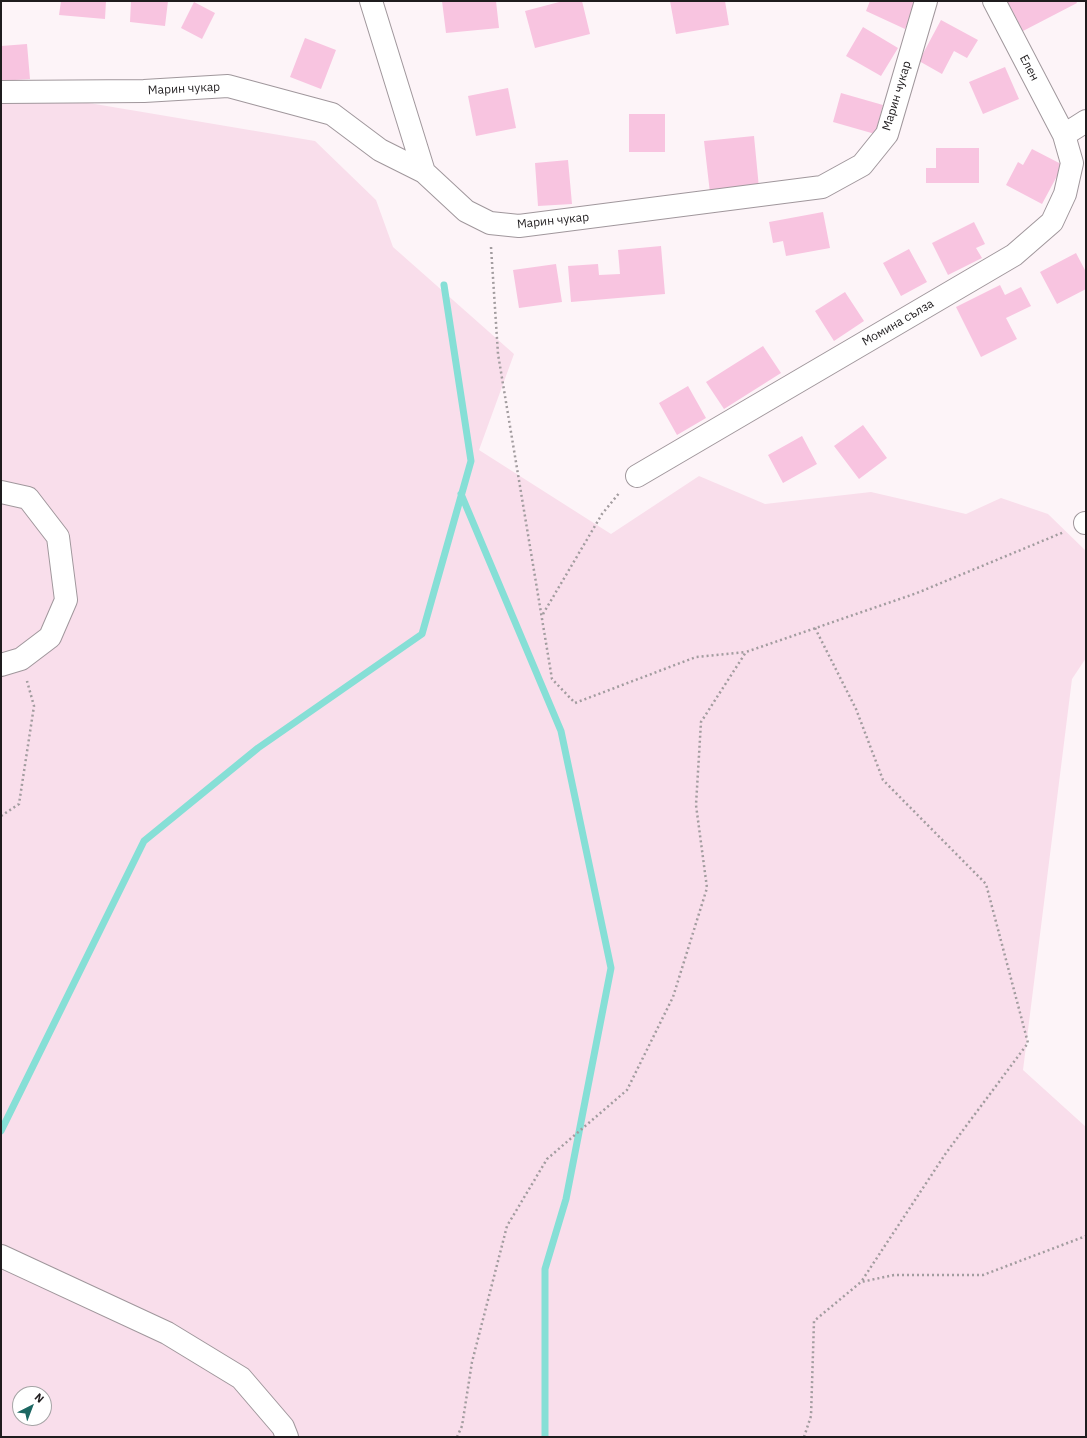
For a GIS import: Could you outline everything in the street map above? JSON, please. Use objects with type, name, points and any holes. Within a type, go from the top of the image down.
[{"type":"street","points":[[371,1],[424,172]]},
{"type":"street","name":"Марин чукар","points":[[1,92],[144,91],[228,86],[332,114],[380,150],[424,172],[466,211],[490,223],[519,226],[822,187],[862,165],[887,134],[926,1]]},
{"type":"street","name":"Елен","points":[[994,1],[1064,135]]},
{"type":"street","points":[[1064,135],[1086,121]]},
{"type":"street","name":"Момина сълза","points":[[637,476],[1014,254],[1052,222],[1065,194],[1072,163],[1064,135]]},
{"type":"street","points":[[1,492],[28,498],[58,537],[66,600],[50,637],[11,662]]},
{"type":"street","points":[[1,1256],[167,1333],[241,1378],[283,1427],[287,1437]]},
{"type":"path","points":[[490,223],[498,354],[552,680],[575,703],[696,657],[746,652],[918,593],[1086,523]]},
{"type":"path","points":[[542,615],[602,514],[614,499],[637,476]]},
{"type":"path","points":[[804,1437],[811,1416],[814,1321],[861,1282],[946,1153],[1028,1043],[986,884],[883,780],[856,709],[815,628]]},
{"type":"path","points":[[457,1437],[462,1426],[472,1362],[507,1226],[547,1159],[627,1090],[673,997],[707,888],[696,805],[701,722],[746,652]]},
{"type":"path","points":[[1,816],[19,804],[34,706],[11,662]]},
{"type":"path","points":[[861,1282],[894,1275],[983,1275],[1086,1236]]},
{"type":"shaded area","points":[[1,98],[71,100],[315,141],[376,200],[393,247],[514,354],[479,450],[611,534],[699,476],[765,504],[871,492],[966,514],[1001,498],[1048,514],[1086,551],[1086,658],[1072,679],[1023,1070],[1086,1127],[1086,1437],[1,1437]]},
{"type":"building","points":[[61,1],[106,1],[105,19],[59,15]]},
{"type":"building","points":[[131,1],[168,1],[165,26],[130,22]]},
{"type":"building","points":[[442,1],[496,1],[499,28],[446,33]]},
{"type":"building","points":[[563,1],[582,1],[590,34],[535,48],[525,11]]},
{"type":"building","points":[[670,1],[725,1],[729,25],[676,34]]},
{"type":"building","points":[[870,1],[918,1],[905,29],[866,11]]},
{"type":"building","points":[[1007,1],[1076,1],[1077,3],[1023,31]]},
{"type":"building","points":[[194,2],[215,13],[202,39],[181,28]]},
{"type":"building","points":[[941,20],[978,40],[967,58],[954,51],[942,74],[919,61]]},
{"type":"building","points":[[863,27],[898,48],[881,76],[846,56]]},
{"type":"building","points":[[305,38],[336,50],[321,89],[290,77]]},
{"type":"building","points":[[27,44],[30,79],[1,81],[1,46]]},
{"type":"building","points":[[1005,67],[1019,99],[983,114],[969,82]]},
{"type":"building","points":[[508,88],[516,128],[476,136],[468,96]]},
{"type":"building","points":[[841,93],[883,105],[875,134],[833,122]]},
{"type":"building","points":[[629,114],[665,114],[665,152],[629,152]]},
{"type":"building","points":[[754,136],[759,188],[710,193],[704,141]]},
{"type":"building","points":[[936,148],[979,148],[979,183],[926,183],[926,168],[936,168]]},
{"type":"building","points":[[1032,149],[1063,165],[1042,204],[1006,185],[1018,162],[1023,165]]},
{"type":"building","points":[[568,160],[572,204],[538,206],[535,163]]},
{"type":"building","points":[[823,212],[830,248],[786,256],[783,241],[773,243],[769,222]]},
{"type":"building","points":[[974,222],[985,244],[976,248],[982,258],[948,275],[932,243]]},
{"type":"building","points":[[661,246],[665,294],[571,302],[568,266],[598,264],[599,275],[620,274],[618,250]]},
{"type":"building","points":[[909,249],[927,282],[901,296],[883,263]]},
{"type":"building","points":[[1076,253],[1086,272],[1086,289],[1057,304],[1040,272]]},
{"type":"building","points":[[556,264],[562,302],[519,308],[513,270]]},
{"type":"building","points":[[1000,285],[1005,295],[1021,287],[1031,306],[1006,318],[1017,339],[981,357],[956,307]]},
{"type":"building","points":[[845,292],[864,321],[834,341],[815,311]]},
{"type":"building","points":[[763,346],[781,373],[724,409],[706,382]]},
{"type":"building","points":[[688,386],[706,418],[677,435],[659,403]]},
{"type":"building","points":[[863,425],[887,458],[859,479],[834,446]]},
{"type":"building","points":[[802,436],[817,464],[783,483],[768,455]]},
{"type":"waterway","points":[[1,1131],[144,841],[258,748],[422,634],[471,461],[444,285]]},
{"type":"waterway","points":[[461,494],[561,731],[611,968],[566,1199],[545,1269],[545,1437]]}]
